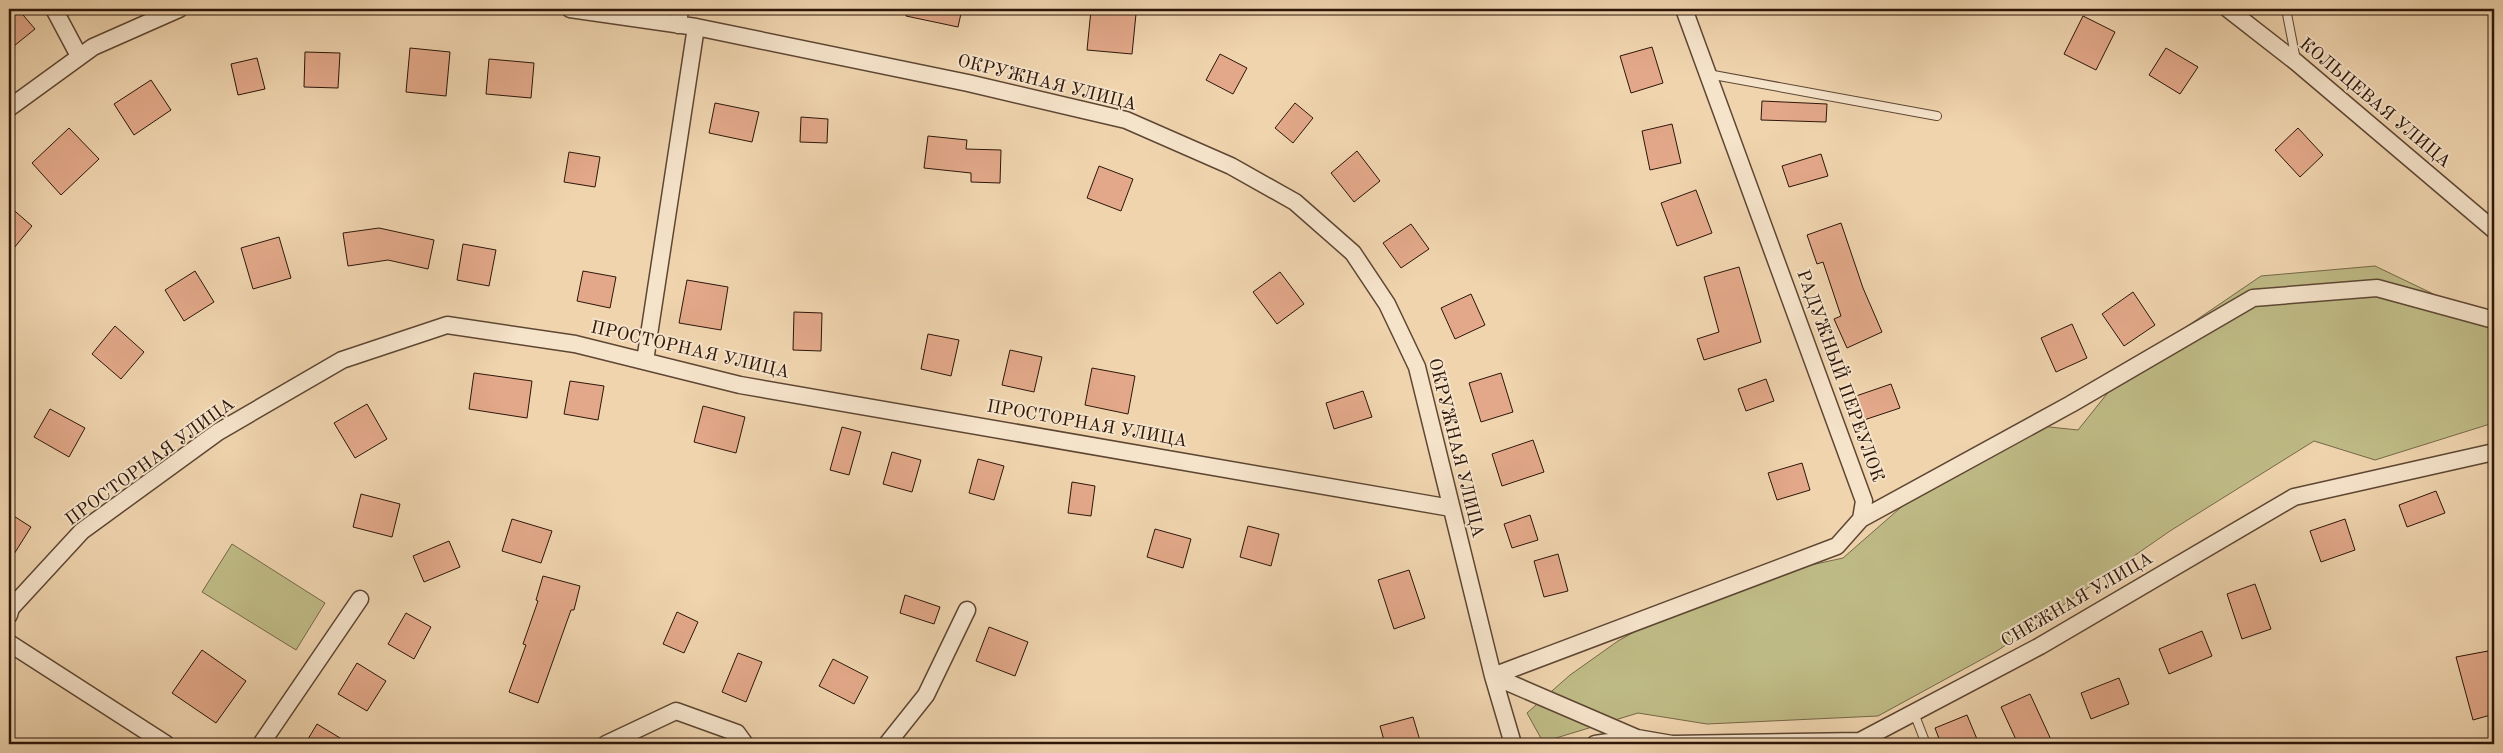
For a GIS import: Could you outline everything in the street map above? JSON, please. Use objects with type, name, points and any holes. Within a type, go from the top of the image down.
[{"type":"street","points":[[54,9],[80,56]]},
{"type":"street","points":[[9,108],[93,47],[179,9]]},
{"type":"street","name":"ОКРУЖНАЯ УЛИЦА","points":[[570,9],[679,17],[696,27],[968,83],[1126,120],[1231,166],[1295,202],[1353,253],[1387,304],[1417,367],[1493,676],[1513,744]]},
{"type":"street","name":"РАДУЖНЫЙ ПЕРЕУЛОК","points":[[1684,9],[1864,501],[1861,519]]},
{"type":"street","name":"КОЛЬЦЕВАЯ УЛИЦА","points":[[2228,9],[2296,62],[2494,230]]},
{"type":"street","points":[[645,361],[696,27]]},
{"type":"street","points":[[1493,676],[1837,546],[1861,519],[2062,408],[2254,298],[2377,288],[2494,320]]},
{"type":"street","name":"ПРОСТОРНАЯ УЛИЦА","points":[[9,615],[10,608],[82,531],[218,432],[342,360],[447,325],[575,344],[740,384],[1451,508]]},
{"type":"street","name":"СНЕЖНАЯ УЛИЦА","points":[[1594,744],[1637,738],[1672,744],[1860,741],[2040,646],[2294,497],[2494,452]]},
{"type":"street","points":[[261,744],[360,599]]},
{"type":"street","points":[[887,744],[926,695],[967,610]]},
{"type":"street","points":[[9,643],[166,744]]},
{"type":"street","points":[[1493,676],[1637,738]]},
{"type":"street","points":[[606,744],[676,711],[737,733],[745,744]]},
{"type":"lane","points":[[2286,9],[2296,62]]},
{"type":"lane","points":[[1708,74],[1937,116]]},
{"type":"lane","points":[[1914,713],[1926,744]]},
{"type":"shaded area","points":[[2375,266],[2494,323],[2494,418],[2490,424],[2375,460],[2314,441],[2170,531],[1997,651],[1878,716],[1707,724],[1638,713],[1543,742],[1527,713],[1570,675],[1618,641],[1715,586],[1843,558],[1923,488],[2021,424],[2078,430],[2130,365],[2261,276]]},
{"type":"shaded area","points":[[232,544],[325,603],[296,650],[202,592]]},
{"type":"building","points":[[9,9],[18,9],[35,29],[9,50]]},
{"type":"building","points":[[907,9],[962,9],[958,27],[906,16]]},
{"type":"building","points":[[1091,10],[1136,14],[1132,54],[1087,50]]},
{"type":"building","points":[[2083,16],[2115,32],[2096,70],[2064,54]]},
{"type":"building","points":[[1652,47],[1663,83],[1631,93],[1620,56]]},
{"type":"building","points":[[410,48],[450,52],[446,96],[406,92]]},
{"type":"building","points":[[2166,48],[2198,67],[2180,94],[2149,75]]},
{"type":"building","points":[[305,52],[340,53],[338,88],[304,87]]},
{"type":"building","points":[[1220,54],[1247,68],[1233,94],[1206,80]]},
{"type":"building","points":[[257,58],[265,89],[238,95],[231,64]]},
{"type":"building","points":[[489,59],[534,63],[531,98],[486,94]]},
{"type":"building","points":[[151,80],[171,110],[134,135],[114,104]]},
{"type":"building","points":[[1762,101],[1827,104],[1826,122],[1761,120]]},
{"type":"building","points":[[715,103],[759,112],[752,142],[709,133]]},
{"type":"building","points":[[1295,103],[1313,118],[1293,143],[1275,128]]},
{"type":"building","points":[[801,117],[828,119],[827,143],[800,142]]},
{"type":"building","points":[[1672,124],[1681,163],[1650,170],[1642,131]]},
{"type":"building","points":[[69,128],[99,159],[61,195],[32,163]]},
{"type":"building","points":[[2298,128],[2323,155],[2300,177],[2275,150]]},
{"type":"building","points":[[928,136],[967,140],[966,149],[1001,150],[1000,183],[971,182],[971,173],[924,168]]},
{"type":"building","points":[[1357,151],[1380,181],[1354,202],[1331,173]]},
{"type":"building","points":[[569,152],[600,157],[595,187],[564,182]]},
{"type":"building","points":[[1821,154],[1828,176],[1789,187],[1782,166]]},
{"type":"building","points":[[1099,166],[1133,179],[1121,211],[1087,198]]},
{"type":"building","points":[[1696,190],[1712,233],[1677,246],[1661,203]]},
{"type":"building","points":[[9,206],[32,226],[9,254]]},
{"type":"building","points":[[1841,223],[1863,288],[1882,332],[1847,348],[1834,319],[1841,316],[1823,262],[1817,264],[1807,235]]},
{"type":"building","points":[[1411,224],[1429,249],[1401,268],[1383,243]]},
{"type":"building","points":[[379,228],[434,240],[428,269],[388,260],[348,266],[343,233]]},
{"type":"building","points":[[279,237],[291,278],[253,289],[241,248]]},
{"type":"building","points":[[463,244],[496,250],[489,286],[457,280]]},
{"type":"building","points":[[1739,267],[1761,342],[1704,360],[1697,339],[1719,332],[1704,277]]},
{"type":"building","points":[[195,271],[214,302],[184,321],[165,290]]},
{"type":"building","points":[[583,271],[616,277],[610,308],[577,301]]},
{"type":"building","points":[[1280,272],[1304,304],[1277,324],[1253,292]]},
{"type":"building","points":[[687,280],[728,287],[721,330],[679,323]]},
{"type":"building","points":[[2133,292],[2155,325],[2124,346],[2102,314]]},
{"type":"building","points":[[1471,294],[1485,325],[1455,339],[1441,308]]},
{"type":"building","points":[[794,312],[822,313],[821,351],[793,350]]},
{"type":"building","points":[[2072,324],[2087,358],[2056,372],[2041,338]]},
{"type":"building","points":[[115,326],[144,352],[121,379],[92,354]]},
{"type":"building","points":[[928,334],[959,340],[951,376],[921,369]]},
{"type":"building","points":[[1010,350],[1042,357],[1034,392],[1002,385]]},
{"type":"building","points":[[1092,368],[1135,376],[1128,414],[1085,405]]},
{"type":"building","points":[[474,373],[532,381],[527,418],[469,409]]},
{"type":"building","points":[[1501,373],[1513,412],[1481,422],[1469,383]]},
{"type":"building","points":[[1766,379],[1774,401],[1746,411],[1738,389]]},
{"type":"building","points":[[570,381],[604,386],[598,420],[564,414]]},
{"type":"building","points":[[1891,384],[1900,408],[1864,420],[1856,396]]},
{"type":"building","points":[[1363,391],[1372,417],[1334,429],[1326,403]]},
{"type":"building","points":[[367,404],[387,439],[355,458],[334,423]]},
{"type":"building","points":[[703,406],[745,417],[736,453],[694,442]]},
{"type":"building","points":[[50,409],[85,428],[69,457],[34,437]]},
{"type":"building","points":[[842,427],[861,432],[849,475],[830,470]]},
{"type":"building","points":[[1533,440],[1544,472],[1502,486],[1492,454]]},
{"type":"building","points":[[892,452],[921,460],[912,492],[883,484]]},
{"type":"building","points":[[978,459],[1004,466],[994,500],[969,493]]},
{"type":"building","points":[[1802,463],[1810,490],[1777,500],[1768,473]]},
{"type":"building","points":[[1072,482],[1095,486],[1091,516],[1068,513]]},
{"type":"building","points":[[2436,491],[2445,513],[2407,527],[2399,505]]},
{"type":"building","points":[[361,494],[400,504],[392,537],[353,527]]},
{"type":"building","points":[[9,513],[31,527],[9,562]]},
{"type":"building","points":[[1530,515],[1538,540],[1512,548],[1504,524]]},
{"type":"building","points":[[512,519],[552,531],[541,563],[502,551]]},
{"type":"building","points":[[2345,519],[2355,550],[2321,562],[2310,531]]},
{"type":"building","points":[[1248,526],[1279,534],[1271,566],[1240,557]]},
{"type":"building","points":[[1155,529],[1191,539],[1183,568],[1147,557]]},
{"type":"building","points":[[449,541],[460,567],[424,582],[413,556]]},
{"type":"building","points":[[1558,554],[1568,591],[1544,597],[1534,561]]},
{"type":"building","points":[[1409,570],[1425,618],[1394,629],[1378,580]]},
{"type":"building","points":[[543,576],[580,586],[574,610],[571,610],[538,703],[509,692],[526,645],[523,644],[538,601],[536,600]]},
{"type":"building","points":[[2255,584],[2271,629],[2242,639],[2227,594]]},
{"type":"building","points":[[905,595],[940,607],[934,624],[900,613]]},
{"type":"building","points":[[677,612],[698,622],[684,653],[663,644]]},
{"type":"building","points":[[406,613],[431,627],[414,659],[388,644]]},
{"type":"building","points":[[989,627],[1028,642],[1015,676],[976,661]]},
{"type":"building","points":[[2202,631],[2212,656],[2169,674],[2159,649]]},
{"type":"building","points":[[202,650],[246,681],[216,723],[172,693]]},
{"type":"building","points":[[2488,651],[2494,682],[2494,714],[2473,720],[2456,657]]},
{"type":"building","points":[[738,653],[762,662],[746,702],[722,692]]},
{"type":"building","points":[[833,659],[868,677],[854,704],[819,686]]},
{"type":"building","points":[[357,663],[386,681],[367,711],[338,694]]},
{"type":"building","points":[[2119,678],[2129,704],[2091,719],[2081,693]]},
{"type":"building","points":[[2030,694],[2053,744],[2018,744],[2001,707]]},
{"type":"building","points":[[1967,715],[1979,744],[1941,744],[1935,728]]},
{"type":"building","points":[[1413,717],[1421,744],[1385,744],[1380,726]]},
{"type":"building","points":[[317,724],[350,744],[305,744]]}]
